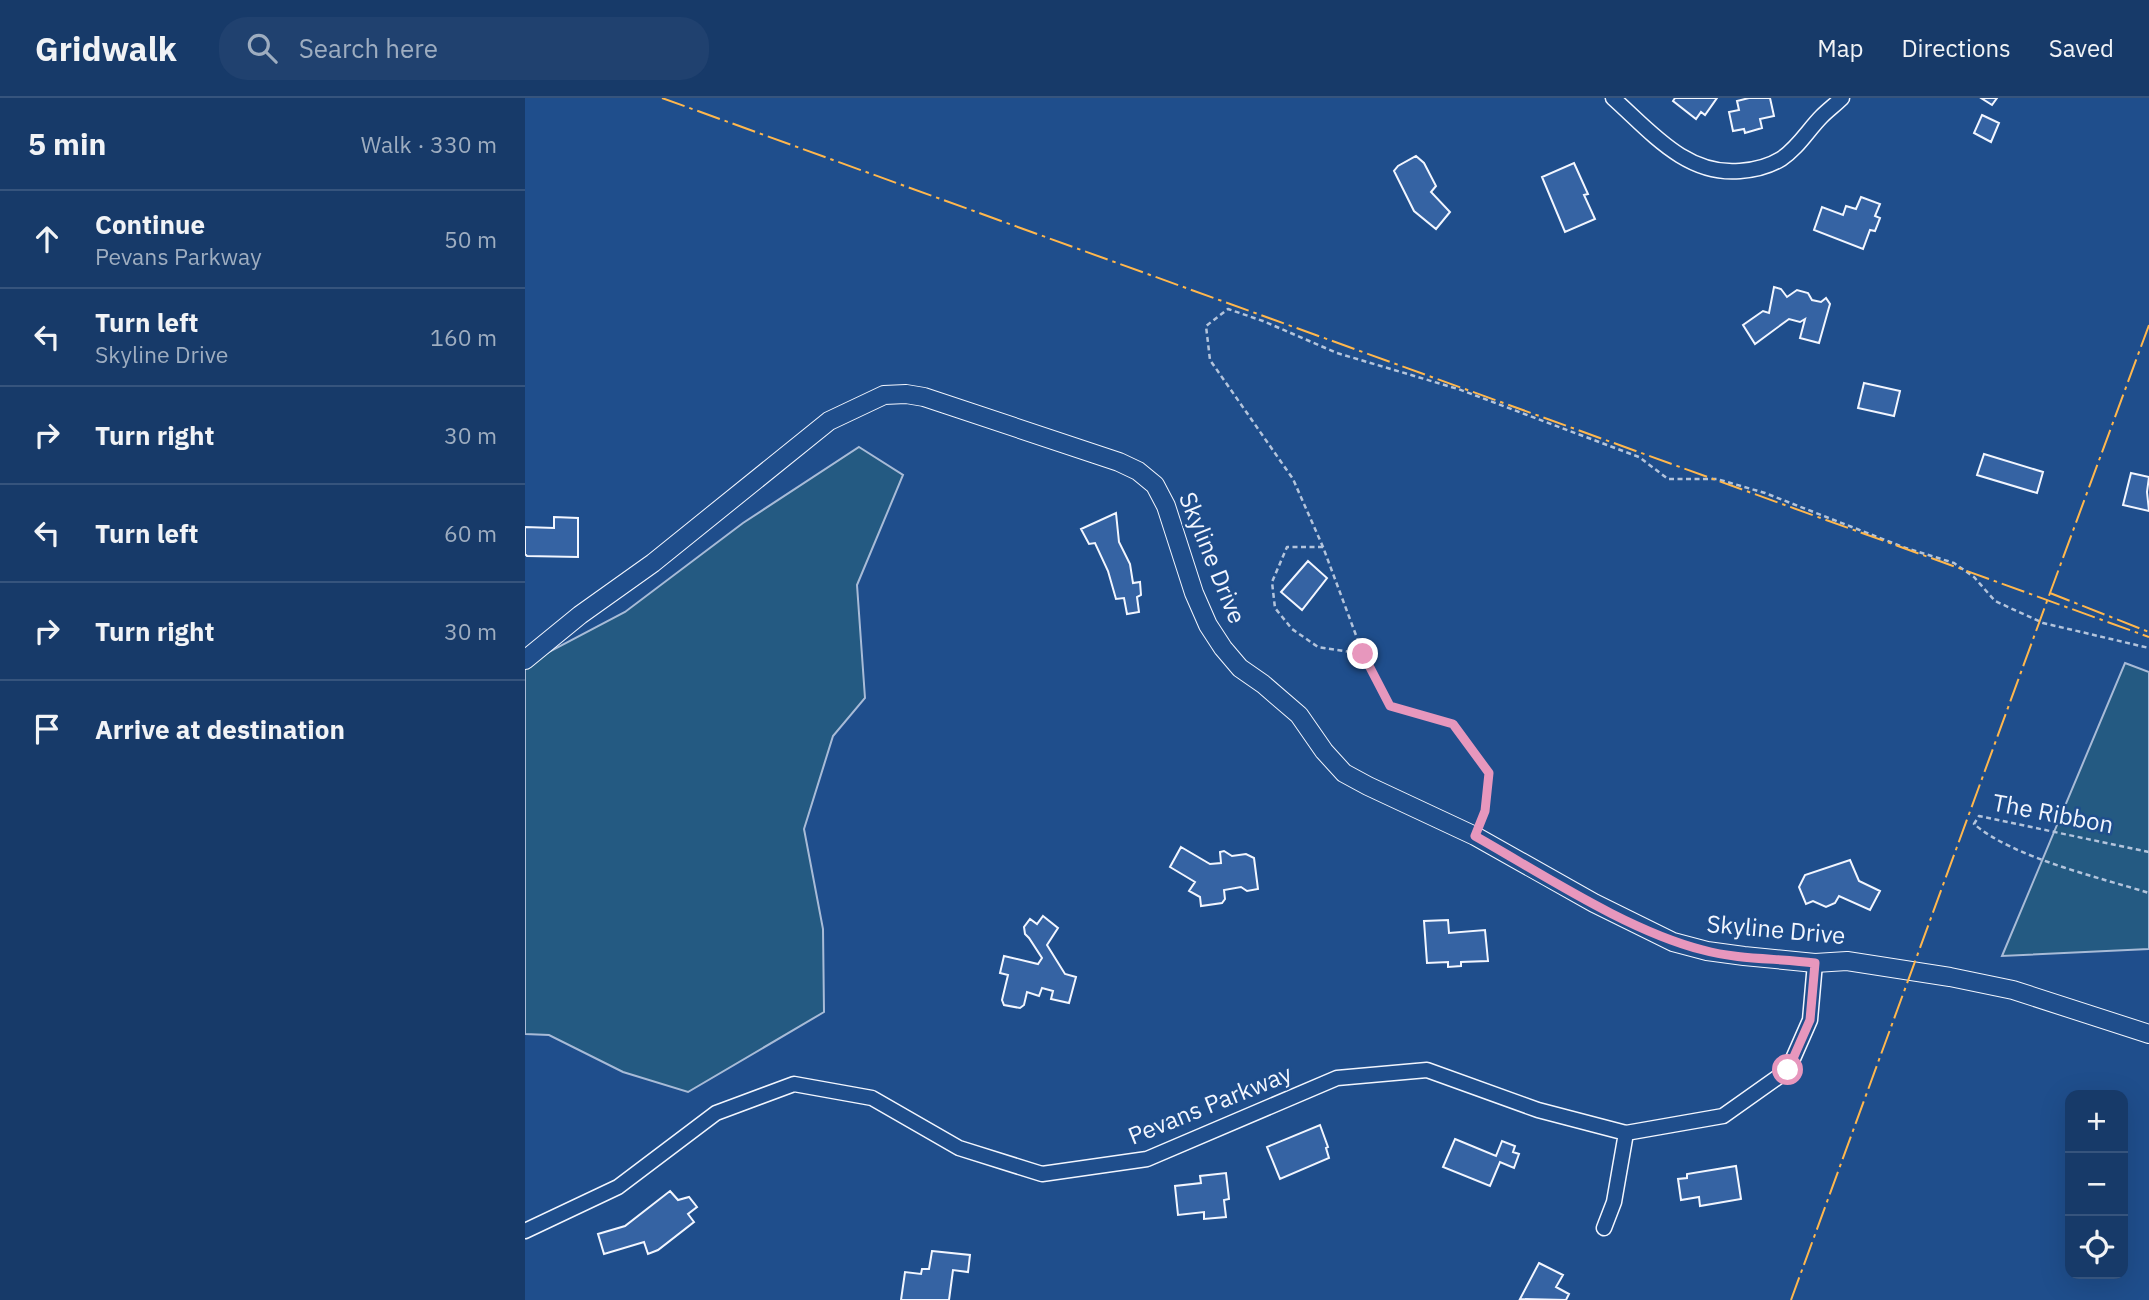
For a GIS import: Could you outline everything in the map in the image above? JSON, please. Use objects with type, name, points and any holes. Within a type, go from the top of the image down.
[{"type":"street","points":[[1613,98],[1679,155],[1705,168],[1733,172],[1753,170],[1781,159],[1794,149],[1821,117],[1842,98]]},
{"type":"street","name":"Skyline Drive","points":[[525,660],[580,615],[653,563],[829,421],[884,395],[924,397],[1119,462],[1138,471],[1155,485],[1166,506],[1181,558],[1208,625],[1223,648],[1240,668],[1299,715],[1324,751],[1344,773],[1475,836],[1594,903],[1673,942],[1707,951],[1815,963],[1847,961],[1950,977],[2013,990],[2149,1034]]},
{"type":"street","name":"Pevans Parkway","points":[[525,1231],[618,1187],[716,1113],[795,1084],[872,1098],[959,1147],[1042,1174],[1147,1159],[1337,1078],[1427,1070],[1538,1110],[1626,1133],[1723,1116],[1788,1070],[1810,1020],[1815,963]]},
{"type":"street","points":[[1604,1228],[1614,1202],[1626,1133]]},
{"type":"path","points":[[1475,836],[1485,811],[1489,773],[1453,724],[1390,706],[1363,654],[1323,547],[1293,479],[1210,360],[1206,326],[1228,309],[1337,353],[1458,388],[1639,457],[1668,479],[1717,479],[1765,493],[1903,547],[1954,563],[1975,577],[1995,601],[2043,623],[2149,648]]},
{"type":"path","points":[[1323,547],[1287,547],[1272,582],[1275,608],[1291,629],[1318,647],[1363,654]]},
{"type":"path","name":"The Ribbon","points":[[2149,852],[1979,816],[1974,824],[1996,840],[2020,851],[2149,893]]},
{"type":"shaded area","points":[[859,447],[903,475],[857,585],[865,698],[833,736],[804,829],[823,929],[824,1012],[688,1092],[623,1072],[549,1035],[525,1034],[525,668],[543,655],[625,612],[743,523]]},
{"type":"shaded area","points":[[2125,663],[2149,672],[2149,949],[2002,956]]},
{"type":"building","points":[[1675,98],[1717,98],[1705,115],[1701,112],[1696,119],[1673,101]]},
{"type":"building","points":[[1770,98],[1774,116],[1760,119],[1762,128],[1745,133],[1744,129],[1733,131],[1729,112],[1739,110],[1737,101]]},
{"type":"building","points":[[1981,98],[1997,98],[1992,105]]},
{"type":"building","points":[[1982,115],[1999,123],[1991,142],[1974,133]]},
{"type":"building","points":[[1416,156],[1424,163],[1436,186],[1431,192],[1450,212],[1436,229],[1414,211],[1394,171]]},
{"type":"building","points":[[1574,163],[1588,194],[1584,195],[1595,219],[1565,232],[1542,177]]},
{"type":"building","points":[[1861,197],[1880,204],[1875,216],[1880,218],[1875,231],[1870,230],[1863,249],[1814,230],[1822,207],[1843,215],[1846,206],[1856,209]]},
{"type":"building","points":[[1774,287],[1781,289],[1787,297],[1797,290],[1808,293],[1812,300],[1821,302],[1826,298],[1830,304],[1819,343],[1800,338],[1805,319],[1800,322],[1789,319],[1755,344],[1743,325],[1763,311],[1769,313]]},
{"type":"building","points":[[1864,383],[1900,391],[1894,416],[1858,408]]},
{"type":"building","points":[[1984,454],[2043,472],[2037,493],[1977,475]]},
{"type":"building","points":[[2131,473],[2149,477],[2149,511],[2123,505]]},
{"type":"building","points":[[1116,513],[1119,542],[1130,564],[1133,583],[1140,582],[1141,595],[1137,597],[1139,612],[1127,614],[1124,598],[1116,599],[1108,571],[1095,543],[1089,544],[1081,529]]},
{"type":"building","points":[[554,517],[578,518],[578,557],[527,556],[525,527],[554,528]]},
{"type":"building","points":[[1308,561],[1327,578],[1302,610],[1281,592]]},
{"type":"building","points":[[1181,847],[1210,864],[1221,863],[1220,852],[1224,851],[1232,856],[1246,854],[1254,858],[1258,889],[1247,891],[1241,887],[1224,890],[1225,899],[1222,903],[1201,906],[1200,897],[1189,891],[1195,882],[1170,867]]},
{"type":"building","points":[[1850,860],[1859,881],[1880,891],[1870,910],[1839,896],[1835,903],[1826,907],[1813,901],[1806,904],[1799,887],[1805,875]]},
{"type":"building","points":[[1043,916],[1058,928],[1047,945],[1065,974],[1076,977],[1069,1003],[1051,999],[1053,991],[1042,988],[1039,996],[1027,992],[1024,1005],[1020,1008],[1004,1005],[1002,1000],[1008,975],[1000,973],[1004,956],[1038,964],[1042,958],[1025,934],[1024,927],[1030,919],[1037,924]]},
{"type":"building","points":[[1448,920],[1449,933],[1485,930],[1488,961],[1461,962],[1461,966],[1448,967],[1448,962],[1427,963],[1424,921]]},
{"type":"building","points":[[1320,1125],[1329,1158],[1280,1179],[1267,1147]]},
{"type":"building","points":[[1455,1139],[1496,1156],[1502,1141],[1515,1146],[1513,1152],[1519,1154],[1514,1168],[1500,1162],[1490,1186],[1443,1167]]},
{"type":"building","points":[[1736,1166],[1741,1199],[1700,1206],[1699,1197],[1681,1200],[1678,1179],[1687,1178],[1687,1174]]},
{"type":"building","points":[[1226,1173],[1229,1199],[1224,1200],[1226,1217],[1204,1219],[1204,1212],[1178,1215],[1175,1186],[1201,1183],[1200,1176]]},
{"type":"building","points":[[670,1191],[678,1200],[689,1197],[697,1207],[688,1214],[694,1222],[658,1250],[648,1254],[644,1242],[604,1254],[598,1234],[625,1226]]},
{"type":"building","points":[[932,1251],[970,1255],[968,1272],[953,1270],[949,1300],[901,1300],[905,1272],[921,1274],[922,1269],[929,1269]]},
{"type":"building","points":[[1539,1263],[1563,1275],[1556,1287],[1569,1294],[1566,1300],[1520,1299]]},
{"type":"power","points":[[662,98],[2149,637]]},
{"type":"power","points":[[2050,593],[2149,325]]},
{"type":"power","points":[[1791,1300],[2050,593],[2149,632]]},
{"type":"route","points":[[1363,654],[1390,706],[1453,724],[1489,773],[1485,811],[1475,836],[1594,903],[1673,942],[1707,951],[1815,963],[1810,1020],[1788,1070]]}]
